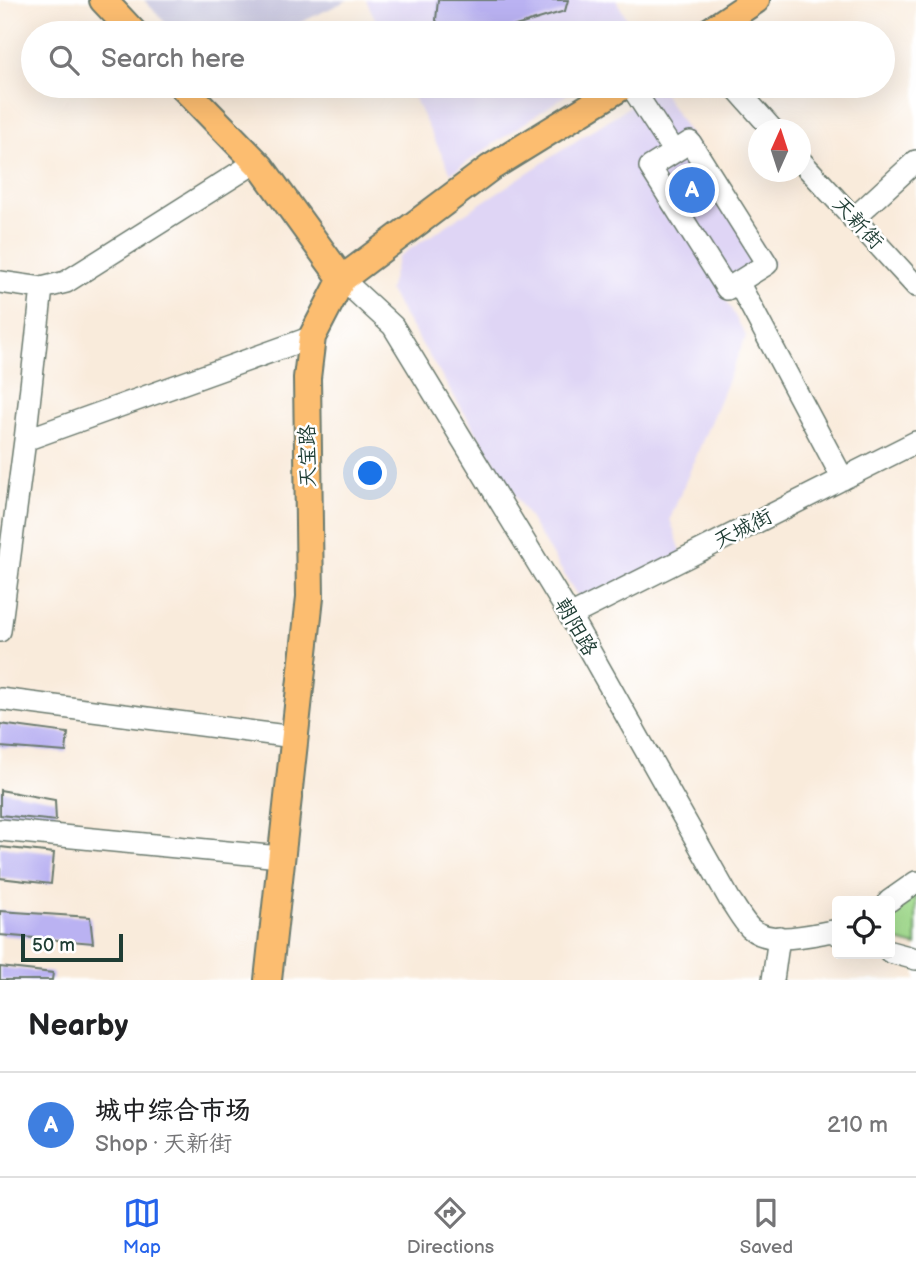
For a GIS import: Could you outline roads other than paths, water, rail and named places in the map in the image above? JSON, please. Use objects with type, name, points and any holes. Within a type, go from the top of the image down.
[{"type":"main road","points":[[103,0],[123,21]]},
{"type":"main road","points":[[725,21],[756,0]]},
{"type":"main road","points":[[194,98],[256,162],[342,279]]},
{"type":"main road","name":"天宝路","points":[[268,980],[310,597],[307,378],[312,337],[342,279],[490,168],[604,98]]},
{"type":"street","points":[[639,98],[674,152]]},
{"type":"street","points":[[745,98],[763,119]]},
{"type":"street","points":[[690,142],[767,264],[727,289],[650,167],[674,152],[690,142]]},
{"type":"street","points":[[853,219],[916,161]]},
{"type":"street","points":[[0,282],[42,288],[66,282],[256,162]]},
{"type":"street","name":"天新街","points":[[811,172],[915,282]]},
{"type":"street","name":"朝阳路","points":[[342,279],[393,326],[570,616],[730,900],[749,927],[760,934],[779,937]]},
{"type":"street","points":[[738,282],[843,479]]},
{"type":"street","points":[[0,631],[9,492],[25,440],[42,288]]},
{"type":"street","points":[[25,440],[312,337]]},
{"type":"street","name":"天城街","points":[[570,616],[916,442]]},
{"type":"street","points":[[0,699],[294,737]]},
{"type":"street","points":[[0,830],[280,857]]},
{"type":"street","points":[[895,897],[916,882]]},
{"type":"street","points":[[773,980],[779,937],[800,937],[832,932]]},
{"type":"street","points":[[895,953],[916,959]]},
{"type":"place","name":"城中综合市场","points":[[692,190]]}]
